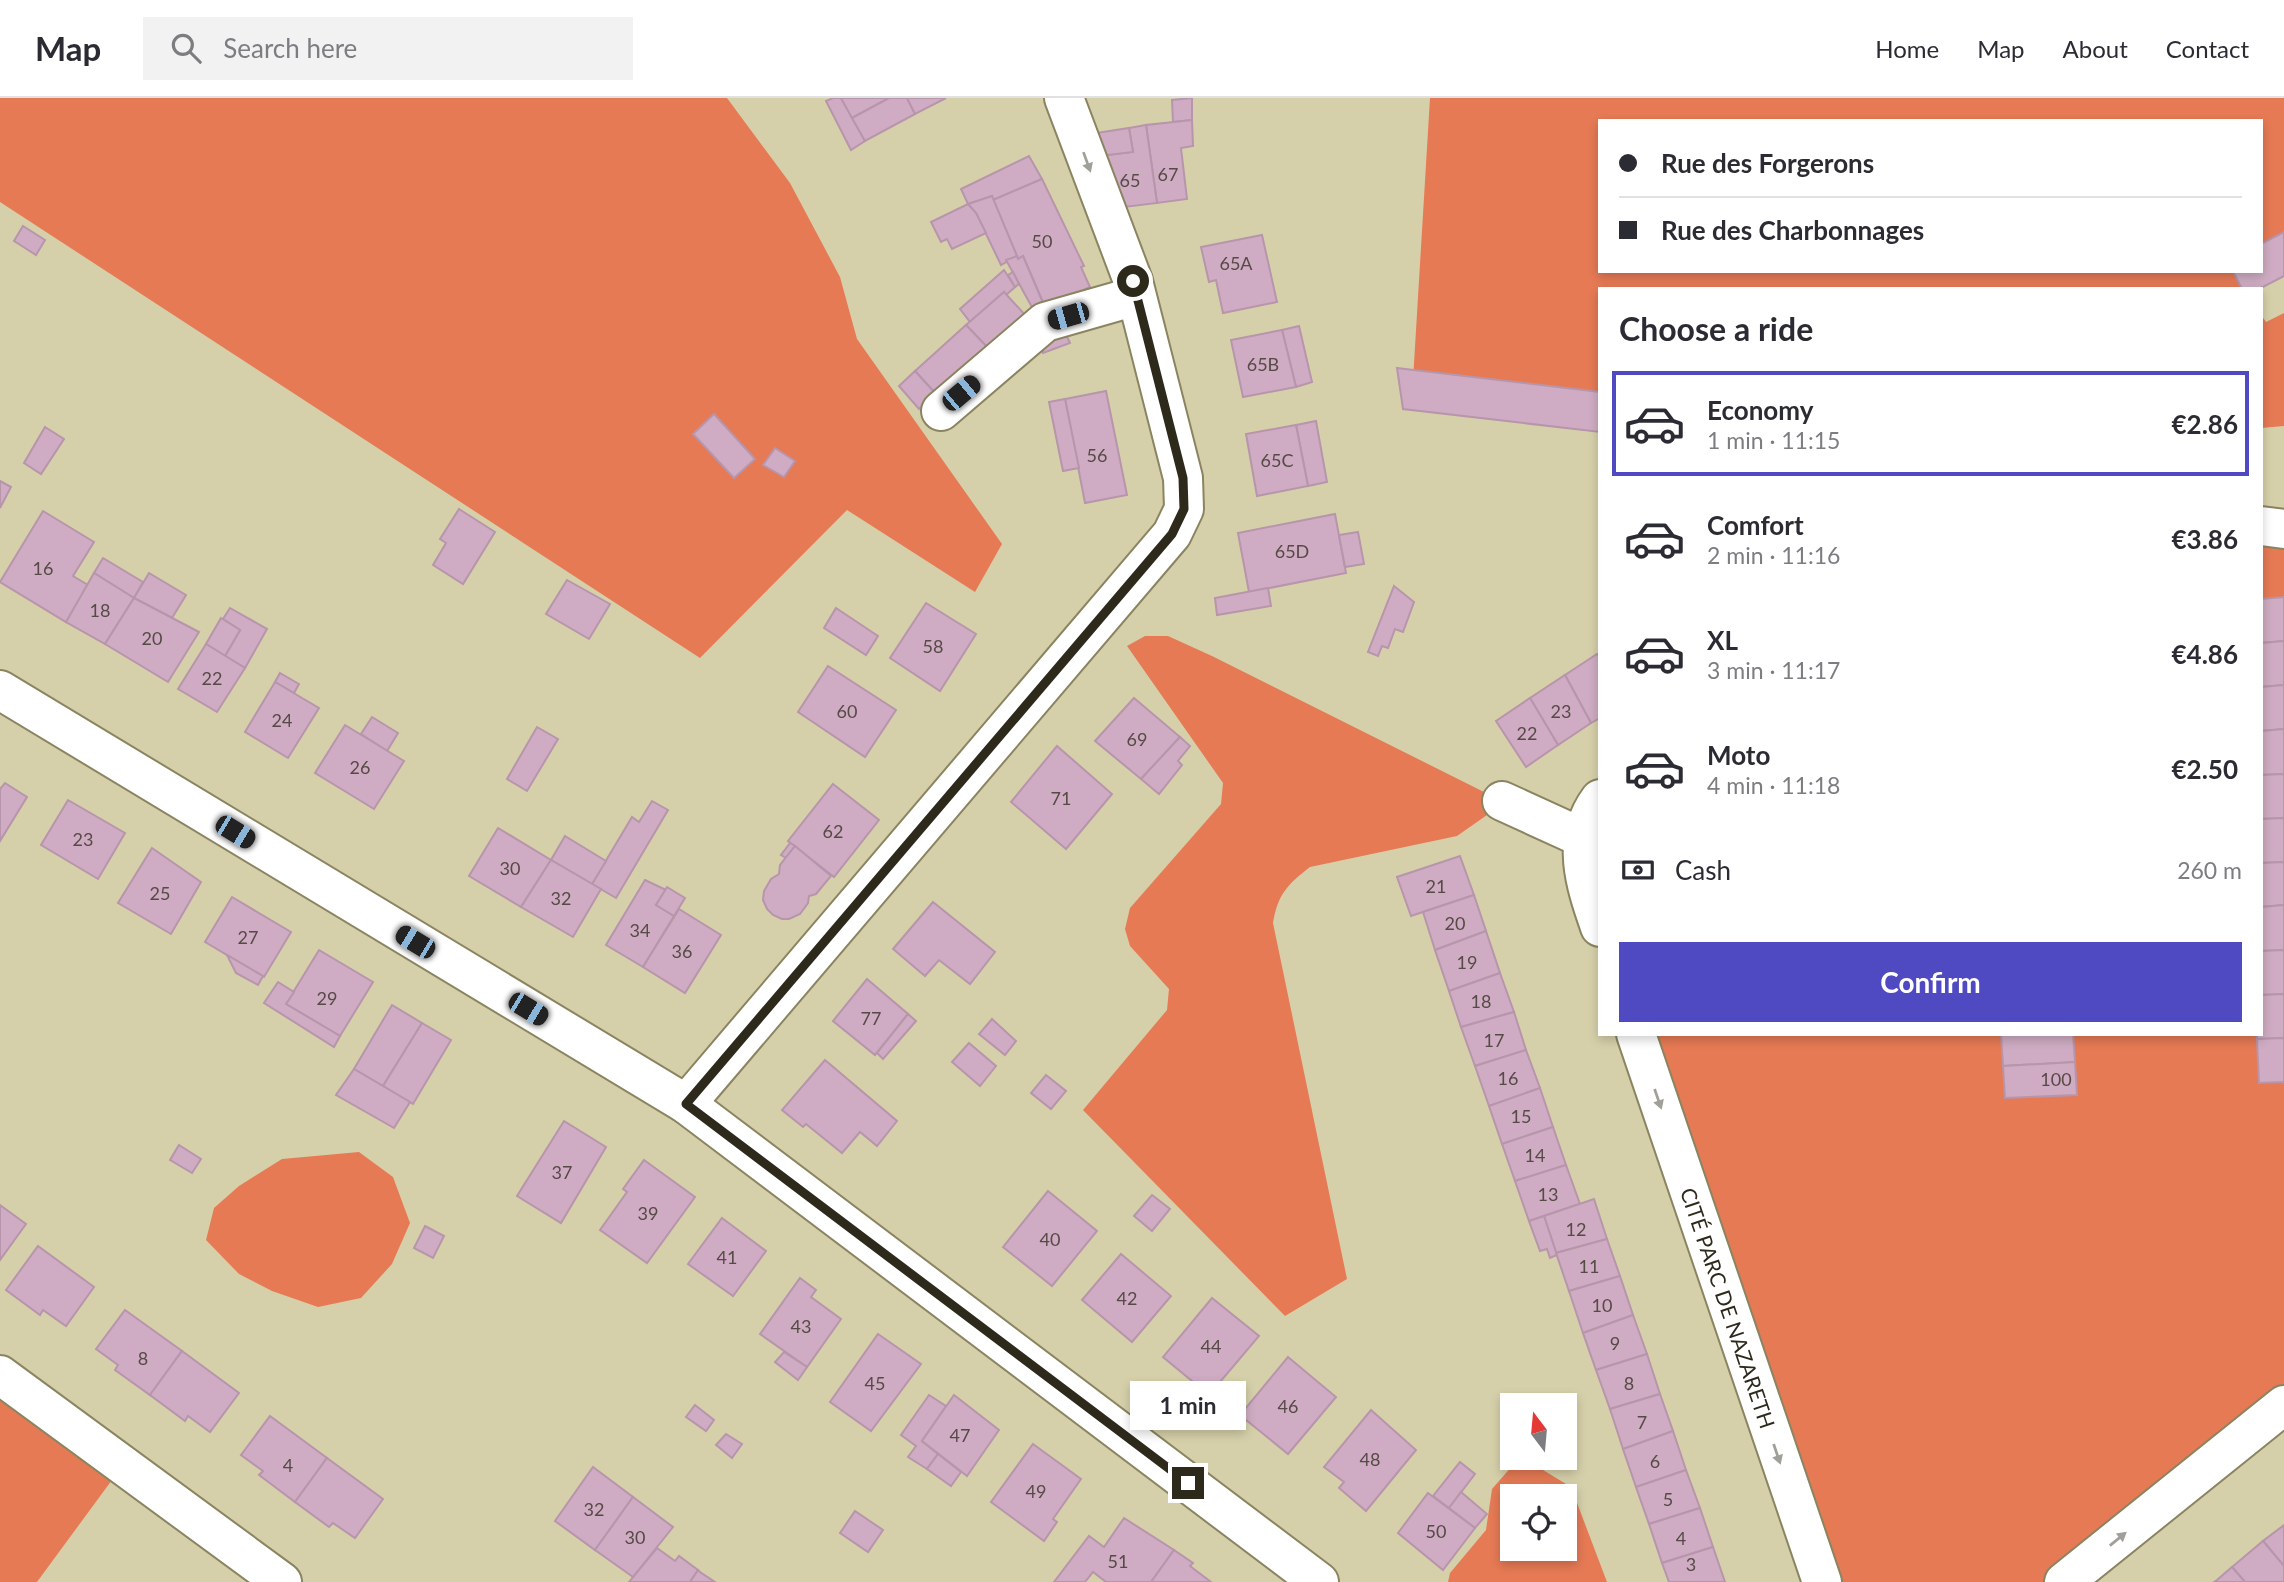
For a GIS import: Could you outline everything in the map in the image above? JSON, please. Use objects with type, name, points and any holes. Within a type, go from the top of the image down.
[{"type":"street","points":[[686,1104],[1172,534],[1184,509],[1183,478],[1136,296],[1064,98]]},
{"type":"street","points":[[941,411],[1045,322],[1136,296]]},
{"type":"street","points":[[0,691],[686,1104],[1319,1582]]},
{"type":"street","points":[[1502,801],[1583,838]]},
{"type":"street","points":[[1598,803],[1583,830],[1581,860],[1598,921]]},
{"type":"street","name":"CITÉ PARC DE NAZARETH","points":[[1637,1036],[1822,1582]]},
{"type":"street","points":[[0,1375],[282,1582]]},
{"type":"street","points":[[2064,1582],[2284,1405]]},
{"type":"shaded area","points":[[0,98],[727,98],[790,183],[840,277],[857,339],[1002,544],[975,592],[847,510],[700,658],[0,202]]},
{"type":"shaded area","points":[[1430,98],[2284,98],[2284,242],[2263,253],[2263,119],[1598,119],[1598,273],[2237,273],[2244,287],[1598,287],[1598,398],[1413,380]]},
{"type":"shaded area","points":[[2284,313],[2284,426],[2263,428],[2263,318],[2266,322]]},
{"type":"shaded area","points":[[2263,526],[2284,527],[2284,1405],[2063,1582],[1821,1582],[1633,1036],[2263,1036]]},
{"type":"shaded area","points":[[1145,636],[1168,636],[1212,656],[1502,801],[1457,836],[1310,867],[1295,879],[1281,897],[1273,923],[1347,1279],[1285,1316],[1083,1110],[1167,1010],[1169,989],[1130,946],[1125,929],[1130,908],[1221,804],[1223,783],[1127,646]]},
{"type":"shaded area","points":[[359,1152],[393,1177],[410,1223],[392,1264],[361,1298],[318,1307],[272,1291],[239,1274],[206,1240],[214,1208],[239,1186],[282,1159]]},
{"type":"shaded area","points":[[0,1375],[123,1465],[37,1582],[0,1582]]},
{"type":"shaded area","points":[[1509,1470],[1543,1470],[1566,1484],[1500,1484],[1500,1561],[1577,1561],[1577,1503],[1607,1582],[1448,1582],[1450,1573],[1486,1530],[1492,1489]]},
{"type":"building","points":[[841,98],[865,141],[851,150],[826,101]]},
{"type":"building","points":[[841,98],[889,98],[852,118]]},
{"type":"building","points":[[889,98],[907,98],[915,114],[865,141],[852,118]]},
{"type":"building","points":[[907,98],[946,98],[915,114]]},
{"type":"building","points":[[1192,98],[1192,120],[1173,122],[1172,100]]},
{"type":"building","points":[[1192,120],[1193,146],[1181,148],[1187,199],[1157,203],[1146,125]]},
{"type":"building","points":[[1146,125],[1157,203],[1116,208],[1099,156],[1133,152],[1129,128]]},
{"type":"building","points":[[1129,128],[1133,152],[1099,156],[1090,134]]},
{"type":"building","points":[[1029,156],[1042,179],[993,200],[992,196],[968,204],[961,189]]},
{"type":"building","points":[[1042,179],[1084,266],[1081,267],[1090,287],[1045,307],[1023,256],[1018,259],[993,200]]},
{"type":"building","points":[[992,196],[1017,256],[1001,265],[976,213],[968,204]]},
{"type":"building","points":[[968,204],[986,233],[952,249],[947,239],[941,242],[931,222]]},
{"type":"building","points":[[23,226],[45,240],[36,255],[14,241]]},
{"type":"building","points":[[2284,232],[2284,276],[2263,287],[2241,287],[2234,273],[2263,273],[2263,243]]},
{"type":"building","points":[[1262,235],[1277,302],[1223,313],[1216,280],[1209,282],[1201,247]]},
{"type":"building","points":[[1017,256],[1018,259],[1023,256],[1043,303],[1033,309],[1006,260]]},
{"type":"building","points":[[1004,270],[1015,287],[1006,295],[1004,292],[970,322],[960,309]]},
{"type":"building","points":[[1013,272],[1019,284],[1015,287],[1008,275]]},
{"type":"building","points":[[1004,292],[1026,316],[989,349],[966,325]]},
{"type":"building","points":[[966,325],[989,349],[935,393],[915,371]]},
{"type":"building","points":[[1062,326],[1070,343],[1043,353],[1039,344]]},
{"type":"building","points":[[1299,326],[1312,382],[1296,387],[1282,330]]},
{"type":"building","points":[[1282,330],[1296,387],[1243,397],[1231,340]]},
{"type":"building","points":[[1397,368],[1598,392],[1598,432],[1403,409]]},
{"type":"building","points":[[915,371],[935,393],[919,409],[899,386]]},
{"type":"building","points":[[1106,391],[1127,495],[1085,503],[1065,399]]},
{"type":"building","points":[[1065,399],[1079,468],[1063,471],[1049,402]]},
{"type":"building","points":[[714,414],[755,459],[734,478],[693,434]]},
{"type":"building","points":[[1316,421],[1327,482],[1308,486],[1296,425]]},
{"type":"building","points":[[1296,425],[1308,486],[1257,496],[1246,434]]},
{"type":"building","points":[[45,427],[64,439],[41,474],[24,463]]},
{"type":"building","points":[[775,448],[795,461],[784,477],[763,465]]},
{"type":"building","points":[[0,481],[11,487],[0,508]]},
{"type":"building","points":[[459,509],[495,532],[463,584],[433,565],[446,543],[440,539]]},
{"type":"building","points":[[43,511],[94,542],[73,576],[88,585],[66,622],[0,582]]},
{"type":"building","points":[[1335,514],[1346,573],[1249,592],[1238,533]]},
{"type":"building","points":[[1358,532],[1364,564],[1345,567],[1339,535]]},
{"type":"building","points":[[103,558],[143,582],[134,598],[94,573]]},
{"type":"building","points":[[94,573],[134,598],[105,644],[66,622]]},
{"type":"building","points":[[149,573],[186,595],[172,618],[134,598]]},
{"type":"building","points":[[567,580],[610,604],[589,639],[546,614]]},
{"type":"building","points":[[1394,586],[1414,602],[1403,632],[1395,629],[1388,648],[1382,646],[1378,656],[1368,652]]},
{"type":"building","points":[[1268,588],[1271,606],[1217,615],[1215,598]]},
{"type":"building","points":[[2284,597],[2284,641],[2263,643],[2263,599]]},
{"type":"building","points":[[134,598],[199,632],[168,682],[105,644]]},
{"type":"building","points":[[926,603],[976,634],[940,691],[890,658]]},
{"type":"building","points":[[230,608],[267,629],[245,668],[225,656],[240,630],[223,619]]},
{"type":"building","points":[[836,608],[878,636],[866,655],[824,628]]},
{"type":"building","points":[[221,618],[240,630],[225,656],[206,644]]},
{"type":"building","points":[[2284,641],[2284,685],[2263,687],[2263,643]]},
{"type":"building","points":[[206,644],[245,668],[217,712],[178,689]]},
{"type":"building","points":[[1598,655],[1598,719],[1591,723],[1565,675]]},
{"type":"building","points":[[828,666],[896,710],[865,757],[798,712]]},
{"type":"building","points":[[280,673],[299,684],[294,693],[275,682]]},
{"type":"building","points":[[1565,675],[1591,723],[1558,745],[1530,698]]},
{"type":"building","points":[[275,682],[319,708],[288,758],[245,732]]},
{"type":"building","points":[[2284,685],[2284,729],[2263,731],[2263,687]]},
{"type":"building","points":[[1134,698],[1180,737],[1141,779],[1095,741]]},
{"type":"building","points":[[1530,698],[1558,745],[1526,767],[1496,721]]},
{"type":"building","points":[[372,717],[398,733],[387,751],[361,734]]},
{"type":"building","points":[[345,725],[404,761],[374,809],[315,773]]},
{"type":"building","points":[[537,727],[558,739],[527,791],[507,779]]},
{"type":"building","points":[[2284,729],[2284,774],[2263,775],[2263,731]]},
{"type":"building","points":[[1180,737],[1190,746],[1178,761],[1182,765],[1159,794],[1141,779]]},
{"type":"building","points":[[1057,746],[1112,794],[1066,849],[1011,802]]},
{"type":"building","points":[[2284,774],[2284,818],[2263,819],[2263,775]]},
{"type":"building","points":[[5,783],[27,797],[0,841],[0,789]]},
{"type":"building","points":[[833,784],[879,820],[834,877],[788,841]]},
{"type":"building","points":[[68,800],[125,833],[98,879],[41,845]]},
{"type":"building","points":[[652,801],[668,810],[616,898],[592,884],[632,817],[639,822]]},
{"type":"building","points":[[2284,818],[2284,862],[2263,863],[2263,819]]},
{"type":"building","points":[[498,828],[551,860],[521,907],[469,876]]},
{"type":"building","points":[[565,836],[606,861],[592,884],[551,860]]},
{"type":"building","points":[[790,843],[795,846],[786,858],[781,855]]},
{"type":"building","points":[[795,846],[831,876],[816,894],[809,896],[808,903],[800,914],[782,919],[767,909],[763,900],[764,891],[771,879],[779,874],[780,865]]},
{"type":"building","points":[[152,848],[201,882],[171,934],[118,903]]},
{"type":"building","points":[[1460,856],[1474,895],[1411,916],[1397,877]]},
{"type":"building","points":[[551,860],[601,889],[573,937],[521,907]]},
{"type":"building","points":[[2284,862],[2284,905],[2263,907],[2263,863]]},
{"type":"building","points":[[645,880],[666,890],[656,905],[674,916],[643,967],[606,945]]},
{"type":"building","points":[[667,887],[685,898],[674,916],[656,905]]},
{"type":"building","points":[[1474,895],[1486,931],[1435,950],[1423,912]]},
{"type":"building","points":[[232,897],[291,932],[264,977],[205,942]]},
{"type":"building","points":[[933,902],[995,952],[970,984],[939,960],[925,976],[893,949]]},
{"type":"building","points":[[2284,905],[2284,950],[2263,951],[2263,907]]},
{"type":"building","points":[[679,909],[721,935],[685,993],[643,967]]},
{"type":"building","points":[[1486,931],[1500,973],[1449,991],[1435,950]]},
{"type":"building","points":[[319,950],[373,982],[340,1036],[286,1004]]},
{"type":"building","points":[[2284,950],[2284,994],[2263,995],[2263,951]]},
{"type":"building","points":[[227,955],[263,976],[258,985],[236,973]]},
{"type":"building","points":[[1500,973],[1514,1012],[1461,1027],[1449,991]]},
{"type":"building","points":[[867,979],[908,1014],[875,1055],[833,1021]]},
{"type":"building","points":[[278,982],[294,992],[286,1004],[340,1036],[334,1047],[264,1003]]},
{"type":"building","points":[[2284,994],[2284,1038],[2257,1039],[2257,1036],[2263,1036],[2263,995]]},
{"type":"building","points":[[392,1005],[422,1023],[383,1086],[354,1069]]},
{"type":"building","points":[[1514,1012],[1526,1050],[1475,1066],[1461,1027]]},
{"type":"building","points":[[908,1014],[916,1021],[883,1059],[877,1053]]},
{"type":"building","points":[[992,1019],[1016,1041],[1005,1055],[979,1034]]},
{"type":"building","points":[[422,1023],[451,1040],[413,1104],[383,1086]]},
{"type":"building","points":[[2001,1036],[2073,1036],[2075,1062],[2003,1066]]},
{"type":"building","points":[[2284,1038],[2284,1082],[2259,1083],[2257,1039]]},
{"type":"building","points":[[969,1043],[996,1066],[980,1086],[952,1062]]},
{"type":"building","points":[[1526,1050],[1540,1088],[1489,1106],[1475,1066]]},
{"type":"building","points":[[825,1060],[897,1121],[877,1146],[860,1132],[842,1153],[806,1124],[803,1127],[782,1110]]},
{"type":"building","points":[[2075,1062],[2077,1095],[2005,1098],[2003,1066]]},
{"type":"building","points":[[354,1069],[410,1102],[394,1128],[336,1095]]},
{"type":"building","points":[[1046,1075],[1066,1091],[1051,1109],[1031,1093]]},
{"type":"building","points":[[1540,1088],[1553,1127],[1502,1144],[1489,1106]]},
{"type":"building","points":[[564,1121],[606,1147],[561,1223],[517,1196]]},
{"type":"building","points":[[1553,1127],[1566,1165],[1515,1181],[1502,1144]]},
{"type":"building","points":[[179,1145],[201,1159],[192,1173],[170,1160]]},
{"type":"building","points":[[644,1160],[695,1197],[647,1263],[600,1230],[627,1192],[623,1189]]},
{"type":"building","points":[[1566,1165],[1580,1204],[1529,1221],[1515,1181]]},
{"type":"building","points":[[1048,1191],[1097,1231],[1052,1286],[1003,1247]]},
{"type":"building","points":[[1152,1195],[1170,1209],[1152,1231],[1134,1216]]},
{"type":"building","points":[[1594,1199],[1607,1239],[1556,1253],[1544,1216]]},
{"type":"building","points":[[0,1205],[26,1224],[0,1260]]},
{"type":"building","points":[[1544,1216],[1557,1255],[1550,1258],[1547,1249],[1540,1251],[1529,1221]]},
{"type":"building","points":[[722,1218],[766,1251],[733,1296],[688,1264]]},
{"type":"building","points":[[425,1226],[444,1236],[433,1258],[414,1248]]},
{"type":"building","points":[[1607,1239],[1620,1276],[1569,1291],[1556,1253]]},
{"type":"building","points":[[38,1246],[94,1287],[66,1326],[43,1310],[40,1315],[6,1290]]},
{"type":"building","points":[[1121,1254],[1171,1296],[1132,1342],[1082,1300]]},
{"type":"building","points":[[1620,1276],[1633,1315],[1583,1333],[1569,1291]]},
{"type":"building","points":[[800,1278],[816,1290],[811,1297],[841,1319],[807,1367],[760,1334]]},
{"type":"building","points":[[1212,1298],[1259,1336],[1209,1395],[1163,1357]]},
{"type":"building","points":[[125,1310],[182,1351],[150,1395],[115,1370],[118,1365],[96,1349]]},
{"type":"building","points":[[1633,1315],[1647,1354],[1596,1370],[1583,1333]]},
{"type":"building","points":[[878,1334],[921,1364],[871,1431],[830,1402]]},
{"type":"building","points":[[182,1351],[239,1393],[210,1432],[188,1416],[185,1421],[150,1395]]},
{"type":"building","points":[[784,1352],[807,1367],[798,1380],[775,1362]]},
{"type":"building","points":[[1647,1354],[1660,1394],[1610,1409],[1596,1370]]},
{"type":"building","points":[[1288,1357],[1336,1397],[1288,1454],[1240,1415]]},
{"type":"building","points":[[1660,1394],[1673,1431],[1623,1449],[1610,1409]]},
{"type":"building","points":[[929,1395],[946,1406],[922,1441],[938,1454],[927,1469],[908,1457],[916,1446],[901,1435]]},
{"type":"building","points":[[954,1395],[999,1430],[967,1476],[922,1441]]},
{"type":"building","points":[[695,1405],[714,1420],[706,1431],[686,1417]]},
{"type":"building","points":[[1371,1410],[1416,1450],[1366,1511],[1339,1488],[1344,1482],[1324,1467]]},
{"type":"building","points":[[270,1416],[327,1458],[295,1502],[259,1475],[263,1471],[241,1455]]},
{"type":"building","points":[[1673,1431],[1686,1470],[1636,1487],[1623,1449]]},
{"type":"building","points":[[726,1434],[742,1444],[732,1458],[716,1445]]},
{"type":"building","points":[[1033,1444],[1081,1479],[1053,1519],[1057,1522],[1044,1541],[991,1502]]},
{"type":"building","points":[[938,1454],[961,1472],[951,1486],[927,1469]]},
{"type":"building","points":[[327,1458],[383,1499],[355,1538],[333,1523],[329,1527],[295,1502]]},
{"type":"building","points":[[1460,1462],[1475,1474],[1449,1508],[1433,1496]]},
{"type":"building","points":[[593,1467],[633,1497],[595,1550],[555,1521]]},
{"type":"building","points":[[1686,1470],[1700,1508],[1649,1524],[1636,1487]]},
{"type":"building","points":[[1461,1492],[1487,1514],[1475,1528],[1449,1508]]},
{"type":"building","points":[[1428,1493],[1475,1528],[1443,1570],[1398,1533]]},
{"type":"building","points":[[633,1497],[673,1527],[633,1577],[595,1550]]},
{"type":"building","points":[[1700,1508],[1713,1547],[1662,1563],[1649,1524]]},
{"type":"building","points":[[855,1511],[883,1530],[868,1552],[840,1533]]},
{"type":"building","points":[[1124,1518],[1174,1550],[1151,1582],[1106,1582],[1093,1572],[1085,1582],[1054,1582],[1089,1536],[1104,1547]]},
{"type":"building","points":[[2284,1525],[2284,1566],[2263,1541]]},
{"type":"building","points":[[2263,1541],[2284,1566],[2284,1582],[2245,1582],[2232,1567]]},
{"type":"building","points":[[1713,1547],[1725,1582],[1669,1582],[1662,1563]]},
{"type":"building","points":[[657,1548],[675,1561],[679,1556],[698,1570],[690,1582],[629,1582]]},
{"type":"building","points":[[1174,1550],[1193,1563],[1190,1566],[1211,1582],[1151,1582]]},
{"type":"building","points":[[2232,1567],[2245,1582],[2214,1582],[2217,1580]]},
{"type":"building","points":[[698,1570],[700,1572],[715,1582],[690,1582]]},
{"type":"route","points":[[1133,281],[1183,478],[1184,509],[1172,534],[686,1104],[1188,1483]]}]
